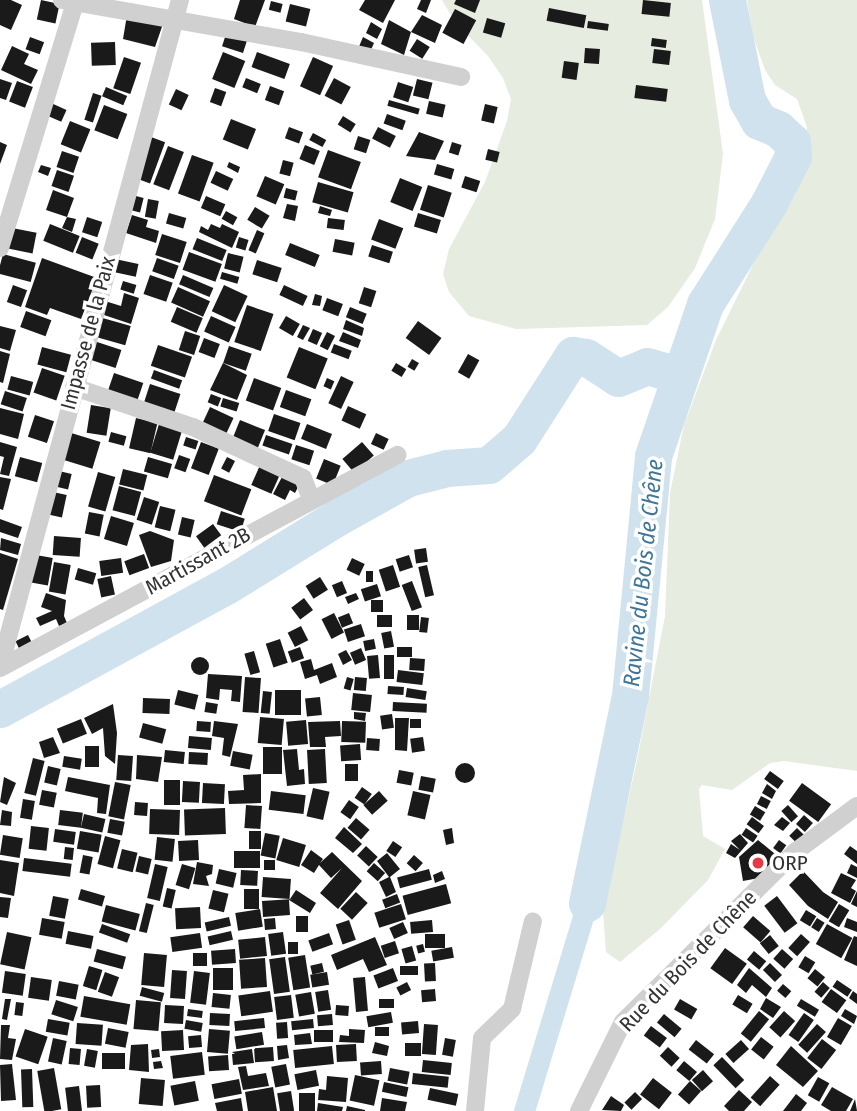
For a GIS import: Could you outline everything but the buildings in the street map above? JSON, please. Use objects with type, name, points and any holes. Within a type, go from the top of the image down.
[{"type":"street","name":"Impasse de la Paix","points":[[0,668],[180,0]]},
{"type":"street","points":[[0,248],[71,1],[175,19],[461,77]]},
{"type":"street","points":[[74,387],[193,427],[303,478],[311,499]]},
{"type":"street","name":"Martissant 2B","points":[[0,668],[397,455]]},
{"type":"street","name":"Rue du Bois de Chêne","points":[[579,1111],[623,1022],[795,852],[857,806]]},
{"type":"street","points":[[475,1111],[482,1038],[512,1009],[533,921]]},
{"type":"shaded area","points":[[442,0],[702,0],[723,154],[715,219],[695,268],[668,307],[647,325],[516,329],[469,316],[449,292],[443,274],[449,249],[485,182],[507,121],[511,99],[503,78],[488,56],[455,22]]},
{"type":"shaded area","points":[[747,0],[857,0],[857,771],[784,761],[770,763],[732,790],[702,785],[699,789],[703,836],[725,849],[708,880],[660,929],[620,962],[606,952],[603,912],[636,765],[665,616],[670,493],[684,425],[716,340],[798,173],[807,127],[797,99],[775,85],[765,70],[753,36]]},
{"type":"waterway","name":"Ravine du Bois de Chêne","points":[[587,903],[630,696],[653,456],[705,304],[769,203],[793,156],[792,142],[778,129],[759,121],[747,100],[727,0]]},
{"type":"waterway","points":[[0,709],[226,586],[336,518],[408,478],[447,468],[489,465],[519,439],[573,355],[586,357],[618,378],[647,366],[679,375]]},
{"type":"waterway","points":[[524,1111],[587,903]]},
{"type":"place","name":"ORP","points":[[758,863]]}]
